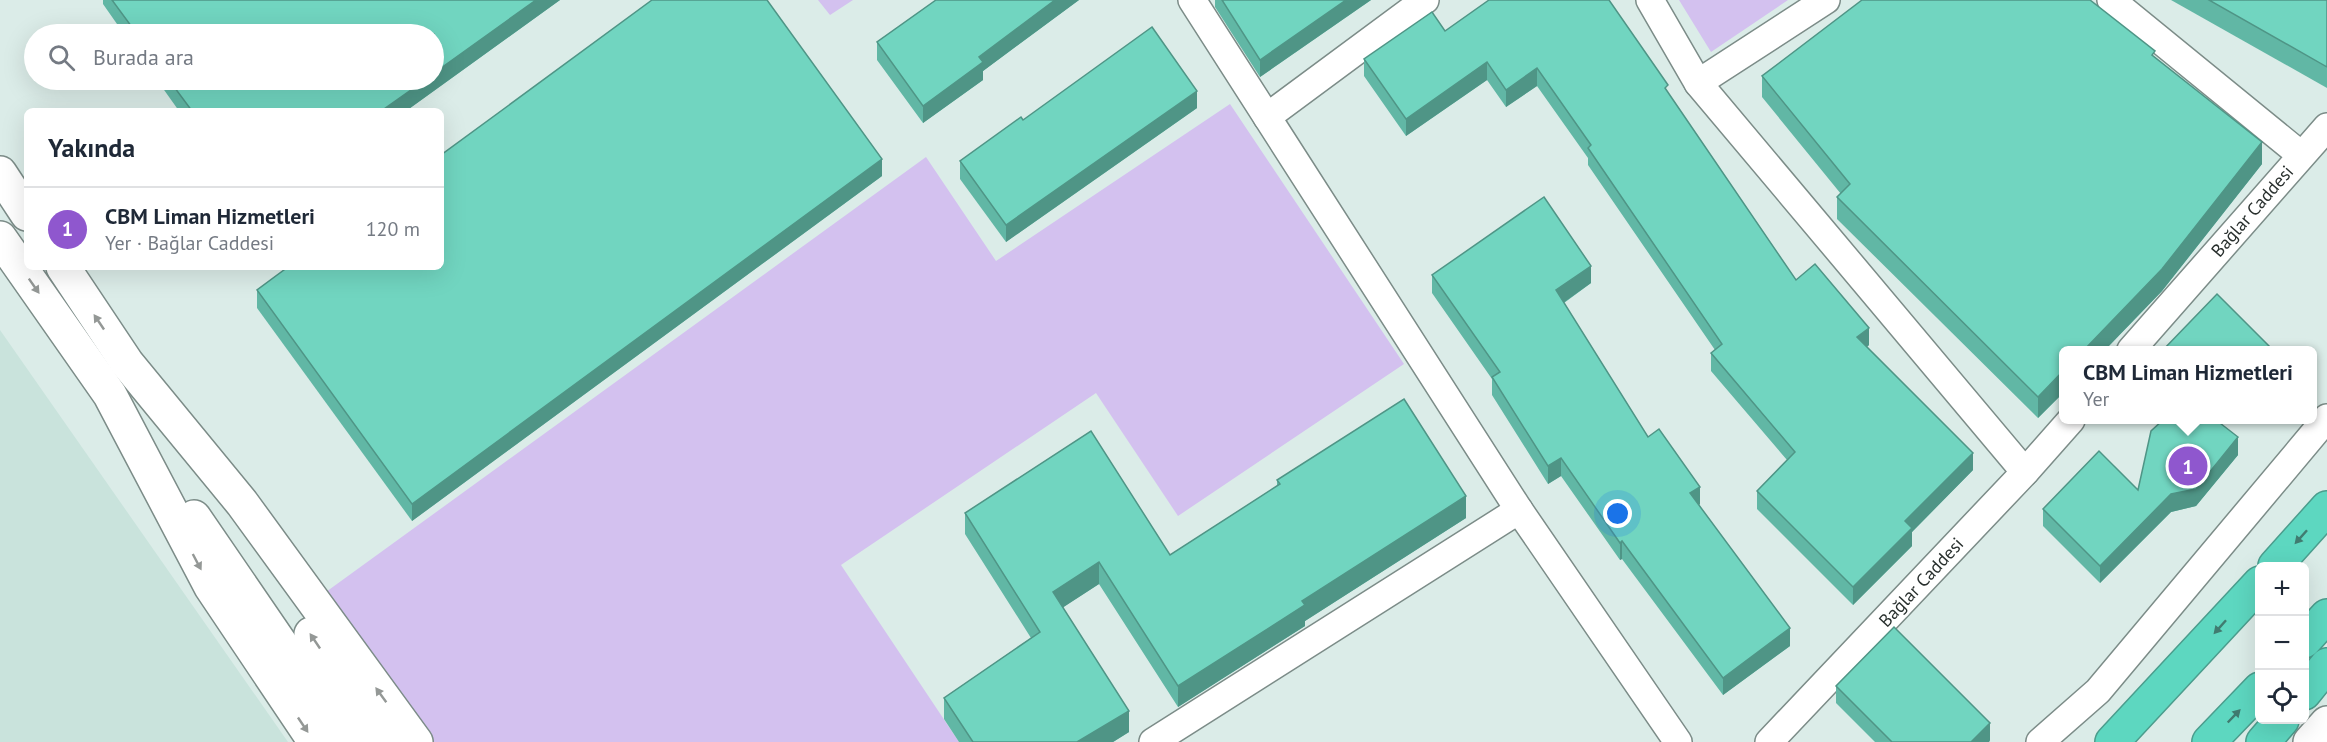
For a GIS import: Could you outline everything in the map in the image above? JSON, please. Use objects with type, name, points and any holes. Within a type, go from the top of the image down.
[{"type":"highway","points":[[2279,562],[2327,508]]},
{"type":"highway","points":[[2112,742],[2255,587]]},
{"type":"highway","points":[[2309,636],[2327,616]]},
{"type":"highway","points":[[2309,687],[2327,665]]},
{"type":"highway","points":[[2209,742],[2255,693]]},
{"type":"highway","points":[[2263,742],[2279,724]]},
{"type":"main road","points":[[0,173],[24,209]]},
{"type":"main road","points":[[0,238],[348,742]]},
{"type":"main road","points":[[65,270],[384,742]]},
{"type":"main road","points":[[127,363],[242,503],[416,742]]},
{"type":"main road","points":[[110,395],[211,587],[315,742]]},
{"type":"main road","points":[[2310,742],[2327,723]]},
{"type":"street","points":[[1192,0],[1519,510],[1678,742]]},
{"type":"street","points":[[1267,117],[1425,0]]},
{"type":"street","points":[[1650,0],[1698,83],[2025,472]]},
{"type":"street","points":[[1698,83],[1826,0]]},
{"type":"street","points":[[2111,0],[2301,155]]},
{"type":"street","name":"Bağlar Caddesi","points":[[2135,346],[2327,127]]},
{"type":"street","points":[[2040,742],[2098,691],[2327,418]]},
{"type":"street","name":"Bağlar Caddesi","points":[[1769,742],[2025,472],[2067,424]]},
{"type":"street","points":[[1153,742],[1519,510]]},
{"type":"shaded area","points":[[818,0],[853,0],[830,15]]},
{"type":"shaded area","points":[[1679,0],[1788,0],[1711,52]]},
{"type":"shaded area","points":[[1230,104],[1404,364],[1178,516],[1096,393],[841,565],[959,742],[416,742],[319,597],[926,157],[996,261]]},
{"type":"shaded area","points":[[0,330],[288,742],[0,742]]},
{"type":"building","points":[[112,0],[536,0],[444,66],[444,24],[130,24]]},
{"type":"building","points":[[652,0],[767,0],[882,159],[412,504],[257,290],[284,270],[444,270],[444,153]]},
{"type":"building","points":[[936,0],[1055,0],[979,57],[983,62],[923,106],[877,42]]},
{"type":"building","points":[[1222,0],[1346,0],[1260,60]]},
{"type":"building","points":[[1489,0],[1609,0],[1668,85],[1665,88],[1796,280],[1815,264],[1869,328],[1857,337],[1973,453],[1905,521],[1912,528],[1853,587],[1757,491],[1795,452],[1711,353],[1722,344],[1588,148],[1591,145],[1537,68],[1506,90],[1487,62],[1406,119],[1364,59],[1432,12],[1445,31]]},
{"type":"building","points":[[1862,0],[2090,0],[2155,51],[2152,55],[2262,142],[2162,269],[2088,346],[2059,346],[2059,375],[2038,397],[1837,197],[1850,184],[1762,76]]},
{"type":"building","points":[[2209,0],[2327,0],[2327,67]]},
{"type":"building","points":[[1152,27],[1197,91],[1006,225],[960,161],[1021,117],[1023,120]]},
{"type":"building","points":[[176,90],[411,90],[385,108],[190,108]]},
{"type":"building","points":[[1544,197],[1591,266],[1556,290],[1648,437],[1659,429],[1700,487],[1690,493],[1790,628],[1723,678],[1622,541],[1620,543],[1561,458],[1548,466],[1492,377],[1500,372],[1432,275]]},
{"type":"building","points":[[2217,294],[2269,346],[2167,346]]},
{"type":"building","points":[[1404,399],[1466,496],[1302,601],[1305,605],[1178,686],[1099,562],[1053,592],[1129,711],[1077,742],[973,742],[944,698],[1040,632],[965,513],[1091,431],[1170,555],[1280,484],[1277,480]]},
{"type":"building","points":[[2159,424],[2221,424],[2238,437],[2196,489],[2171,494],[2100,566],[2043,509],[2099,451],[2138,490],[2151,431]]},
{"type":"building","points":[[1894,627],[1990,723],[1971,742],[1892,742],[1836,686]]},
{"type":"place","name":"CBM Liman Hizmetleri","points":[[2188,466]]}]
